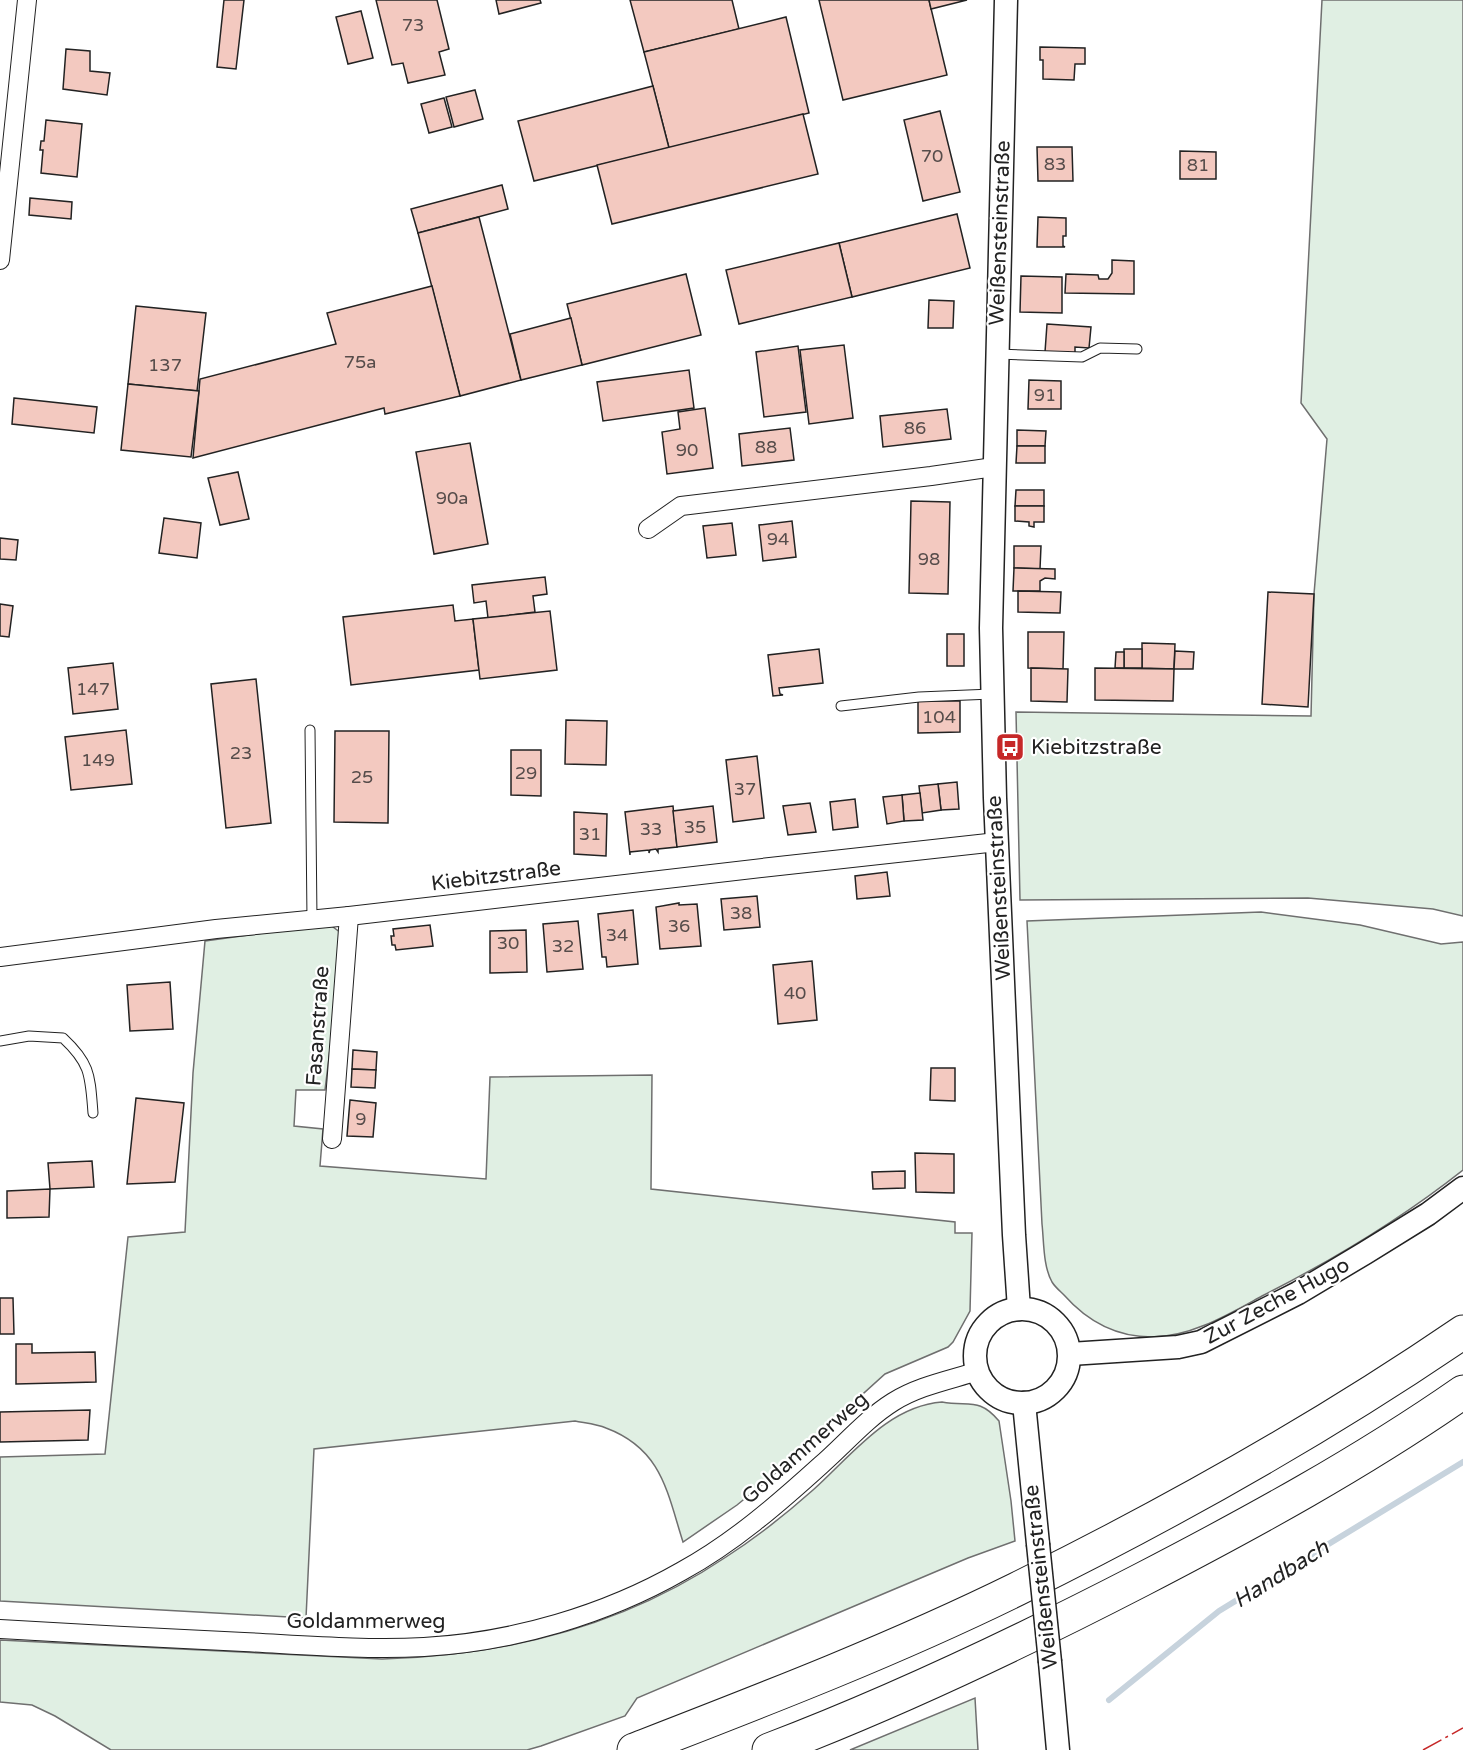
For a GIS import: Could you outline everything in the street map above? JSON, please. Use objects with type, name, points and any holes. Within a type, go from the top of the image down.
[{"type":"highway","points":[[634,1750],[802,1684],[928,1630],[1027,1584],[1174,1509],[1287,1445],[1463,1332]]},
{"type":"highway","points":[[769,1750],[823,1730],[946,1677],[1194,1553],[1310,1488],[1463,1392]]},
{"type":"street","points":[[0,260],[27,0]]},
{"type":"street","name":"Weißensteinstraße","points":[[1006,0],[994,466],[992,694],[1007,1086],[1019,1309]]},
{"type":"street","points":[[648,529],[681,506],[931,476],[994,466]]},
{"type":"street","name":"Kiebitzstraße","points":[[0,957],[312,919],[998,842]]},
{"type":"street","name":"Fasanstraße","points":[[332,1139],[349,916]]},
{"type":"street","name":"Zur Zeche Hugo","points":[[1070,1354],[1178,1347],[1202,1342],[1298,1293],[1428,1214],[1463,1188]]},
{"type":"street","points":[[1019,1309],[1034,1310],[1059,1326],[1070,1354],[1068,1368],[1062,1382],[1045,1397],[1024,1403],[1009,1401],[996,1395],[985,1384],[978,1371],[976,1350],[983,1330],[999,1316],[1019,1309]]},
{"type":"street","name":"Goldammerweg","points":[[0,1629],[393,1648],[474,1641],[519,1633],[610,1605],[682,1571],[749,1527],[822,1465],[856,1431],[894,1401],[916,1391],[978,1371]]},
{"type":"street","name":"Weißensteinstraße","points":[[1024,1403],[1058,1750]]},
{"type":"lane","points":[[997,354],[1082,357],[1100,348],[1137,349]]},
{"type":"lane","points":[[841,706],[919,697],[992,694]]},
{"type":"lane","points":[[310,730],[312,919]]},
{"type":"lane","points":[[0,1041],[29,1036],[63,1038],[79,1053],[90,1077],[93,1113]]},
{"type":"green space","points":[[1322,0],[1463,0],[1463,916],[1433,909],[1308,898],[1020,900],[1016,712],[1311,716],[1314,594],[1327,439],[1301,403]]},
{"type":"green space","points":[[1261,912],[1360,925],[1441,944],[1463,942],[1463,1170],[1391,1222],[1340,1253],[1209,1323],[1167,1336],[1139,1336],[1115,1331],[1093,1320],[1073,1304],[1053,1284],[1047,1269],[1042,1224],[1027,921]]},
{"type":"green space","points":[[329,924],[341,933],[343,943],[325,1090],[296,1090],[294,1126],[323,1129],[320,1166],[486,1179],[490,1077],[652,1075],[651,1189],[955,1222],[955,1233],[972,1233],[970,1311],[948,1347],[885,1374],[770,1478],[737,1505],[683,1542],[666,1489],[651,1460],[625,1437],[602,1427],[575,1421],[314,1449],[306,1618],[0,1601],[0,1457],[105,1454],[128,1237],[185,1232],[193,1073],[205,941]]},
{"type":"green space","points":[[942,1402],[979,1406],[992,1413],[999,1421],[1015,1541],[968,1558],[637,1698],[625,1716],[541,1746],[527,1750],[111,1750],[55,1716],[32,1705],[0,1702],[0,1640],[382,1659],[473,1652],[562,1633],[646,1602],[686,1581],[738,1549],[771,1525],[887,1423],[904,1413]]},
{"type":"green space","points":[[975,1698],[978,1750],[850,1750]]},
{"type":"building","points":[[224,0],[244,0],[236,69],[217,67]]},
{"type":"building","points":[[376,0],[437,0],[449,49],[439,52],[445,75],[408,83],[403,63],[392,65]]},
{"type":"building","points":[[496,0],[540,0],[541,3],[499,14]]},
{"type":"building","points":[[630,0],[732,0],[739,29],[644,52]]},
{"type":"building","points":[[819,0],[929,0],[947,75],[843,100]]},
{"type":"building","points":[[929,0],[967,0],[931,9]]},
{"type":"building","points":[[361,11],[373,58],[348,64],[336,17]]},
{"type":"building","points":[[786,17],[809,113],[669,148],[644,52]]},
{"type":"building","points":[[1040,47],[1085,48],[1085,64],[1075,64],[1074,80],[1043,79]]},
{"type":"building","points":[[66,49],[90,51],[90,71],[110,73],[107,95],[63,89]]},
{"type":"building","points":[[653,86],[669,148],[534,181],[518,121]]},
{"type":"building","points":[[475,90],[483,119],[454,127],[446,97]]},
{"type":"building","points":[[444,98],[452,127],[429,133],[421,104]]},
{"type":"building","points":[[940,111],[960,192],[923,201],[904,120]]},
{"type":"building","points":[[803,114],[818,174],[612,224],[597,165]]},
{"type":"building","points":[[46,120],[82,124],[77,177],[41,173],[43,150],[40,150],[41,141],[44,141]]},
{"type":"building","points":[[1037,147],[1072,147],[1073,181],[1038,181]]},
{"type":"building","points":[[1180,151],[1216,152],[1216,179],[1180,179]]},
{"type":"building","points":[[502,185],[508,209],[418,233],[411,209]]},
{"type":"building","points":[[30,198],[72,202],[71,219],[29,215]]},
{"type":"building","points":[[957,214],[970,268],[852,297],[839,243]]},
{"type":"building","points":[[479,217],[521,380],[460,396],[418,233]]},
{"type":"building","points":[[1038,217],[1066,218],[1066,236],[1063,236],[1065,247],[1037,247]]},
{"type":"building","points":[[839,243],[852,297],[739,324],[726,270]]},
{"type":"building","points":[[1112,260],[1134,261],[1134,294],[1065,293],[1066,274],[1098,275],[1099,279],[1108,279],[1112,273]]},
{"type":"building","points":[[686,274],[701,335],[582,365],[567,304]]},
{"type":"building","points":[[1021,276],[1062,277],[1062,313],[1020,312]]},
{"type":"building","points":[[432,286],[460,396],[385,414],[384,408],[193,458],[200,379],[336,344],[327,313]]},
{"type":"building","points":[[929,300],[954,301],[953,328],[928,328]]},
{"type":"building","points":[[136,306],[206,313],[197,391],[128,384]]},
{"type":"building","points":[[571,318],[582,365],[521,380],[510,334]]},
{"type":"building","points":[[1047,324],[1091,327],[1089,348],[1075,347],[1075,354],[1045,352]]},
{"type":"building","points":[[844,345],[853,418],[809,424],[800,350]]},
{"type":"building","points":[[798,346],[806,412],[764,417],[756,352]]},
{"type":"building","points":[[689,370],[694,408],[603,421],[597,382]]},
{"type":"building","points":[[1029,380],[1061,381],[1061,409],[1028,409]]},
{"type":"building","points":[[128,384],[199,391],[191,457],[121,450]]},
{"type":"building","points":[[14,398],[97,407],[94,433],[12,424]]},
{"type":"building","points":[[705,408],[713,468],[667,474],[662,432],[680,429],[678,412]]},
{"type":"building","points":[[947,409],[951,439],[883,447],[880,416]]},
{"type":"building","points":[[790,428],[794,460],[742,466],[739,434]]},
{"type":"building","points":[[1017,430],[1046,431],[1045,446],[1017,446]]},
{"type":"building","points":[[470,443],[488,544],[434,554],[416,452]]},
{"type":"building","points":[[1017,446],[1045,446],[1045,463],[1016,463]]},
{"type":"building","points":[[238,472],[249,519],[220,525],[208,478]]},
{"type":"building","points":[[1016,490],[1044,490],[1044,506],[1015,506]]},
{"type":"building","points":[[911,501],[950,502],[948,594],[909,593]]},
{"type":"building","points":[[1015,506],[1044,506],[1044,522],[1034,522],[1034,527],[1029,526],[1029,522],[1015,521]]},
{"type":"building","points":[[164,518],[201,523],[197,558],[159,553]]},
{"type":"building","points":[[792,521],[796,557],[763,561],[759,525]]},
{"type":"building","points":[[732,523],[736,555],[707,558],[703,526]]},
{"type":"building","points":[[0,538],[18,540],[16,560],[0,559]]},
{"type":"building","points":[[1014,546],[1041,546],[1040,569],[1014,568]]},
{"type":"building","points":[[1014,568],[1055,569],[1055,579],[1045,578],[1040,581],[1040,591],[1013,591]]},
{"type":"building","points":[[545,577],[547,594],[533,596],[535,612],[488,618],[486,601],[474,603],[472,585]]},
{"type":"building","points":[[1018,591],[1061,592],[1060,613],[1018,612]]},
{"type":"building","points":[[1268,592],[1314,594],[1308,707],[1262,704]]},
{"type":"building","points":[[0,604],[13,606],[9,637],[0,636]]},
{"type":"building","points":[[453,605],[455,621],[473,619],[479,670],[351,685],[343,617]]},
{"type":"building","points":[[550,611],[557,670],[480,679],[473,619]]},
{"type":"building","points":[[1028,632],[1064,632],[1063,669],[1028,668]]},
{"type":"building","points":[[947,634],[964,634],[964,666],[947,666]]},
{"type":"building","points":[[1142,643],[1175,644],[1174,669],[1142,668]]},
{"type":"building","points":[[819,649],[823,683],[779,688],[780,694],[783,695],[773,696],[768,655]]},
{"type":"building","points":[[1124,649],[1142,649],[1142,668],[1124,668]]},
{"type":"building","points":[[1175,651],[1194,652],[1193,669],[1174,669]]},
{"type":"building","points":[[1116,652],[1124,652],[1124,668],[1115,668]]},
{"type":"building","points":[[113,663],[118,709],[73,714],[68,668]]},
{"type":"building","points":[[1031,668],[1068,669],[1067,702],[1031,701]]},
{"type":"building","points":[[1095,668],[1174,669],[1173,701],[1095,700]]},
{"type":"building","points":[[256,679],[271,823],[226,828],[211,684]]},
{"type":"building","points":[[918,701],[960,701],[960,732],[918,733]]},
{"type":"building","points":[[566,720],[607,721],[606,765],[565,764]]},
{"type":"building","points":[[126,730],[132,784],[71,790],[65,737]]},
{"type":"building","points":[[335,731],[389,731],[388,823],[334,822]]},
{"type":"building","points":[[511,750],[541,750],[541,796],[511,795]]},
{"type":"building","points":[[757,756],[764,818],[733,822],[726,760]]},
{"type":"building","points":[[957,782],[959,809],[941,810],[938,784]]},
{"type":"building","points":[[938,784],[941,810],[922,813],[919,786]]},
{"type":"building","points":[[920,793],[923,820],[904,821],[902,795]]},
{"type":"building","points":[[902,795],[904,821],[887,824],[883,797]]},
{"type":"building","points":[[855,799],[858,827],[833,830],[830,802]]},
{"type":"building","points":[[810,803],[816,832],[788,835],[783,806]]},
{"type":"building","points":[[673,806],[677,847],[658,849],[658,852],[656,849],[650,850],[649,853],[649,850],[630,852],[630,855],[625,812]]},
{"type":"building","points":[[713,806],[717,842],[677,847],[673,811]]},
{"type":"building","points":[[574,812],[607,814],[606,856],[574,854]]},
{"type":"building","points":[[887,872],[890,896],[857,899],[855,876]]},
{"type":"building","points":[[757,896],[760,927],[724,930],[721,899]]},
{"type":"building","points":[[679,903],[679,905],[697,904],[701,946],[660,949],[656,907]]},
{"type":"building","points":[[633,910],[638,964],[607,967],[606,957],[602,957],[598,914]]},
{"type":"building","points":[[578,921],[583,969],[547,972],[543,924]]},
{"type":"building","points":[[430,925],[433,946],[396,950],[395,945],[392,945],[393,929]]},
{"type":"building","points":[[526,930],[527,972],[490,973],[490,931]]},
{"type":"building","points":[[812,961],[817,1020],[778,1024],[773,965]]},
{"type":"building","points":[[170,982],[173,1029],[130,1031],[127,985]]},
{"type":"building","points":[[353,1050],[377,1052],[376,1070],[352,1069]]},
{"type":"building","points":[[931,1068],[955,1068],[955,1101],[930,1100]]},
{"type":"building","points":[[352,1069],[376,1070],[375,1088],[351,1087]]},
{"type":"building","points":[[136,1098],[184,1103],[175,1182],[127,1184]]},
{"type":"building","points":[[350,1100],[376,1103],[373,1137],[347,1136]]},
{"type":"building","points":[[915,1153],[954,1154],[954,1193],[916,1192]]},
{"type":"building","points":[[92,1161],[94,1187],[50,1189],[48,1163]]},
{"type":"building","points":[[905,1171],[905,1188],[873,1189],[872,1172]]},
{"type":"building","points":[[50,1189],[49,1217],[7,1218],[7,1191]]},
{"type":"building","points":[[0,1298],[13,1298],[14,1334],[0,1334]]},
{"type":"building","points":[[16,1344],[32,1344],[32,1353],[95,1352],[96,1382],[16,1384]]},
{"type":"building","points":[[90,1410],[88,1440],[0,1442],[0,1412]]},
{"type":"waterway","name":"Handbach","points":[[1109,1700],[1219,1611],[1463,1462]]},
{"type":"power","points":[[1423,1750],[1463,1728]]},
{"type":"place","name":"Kiebitzstraße","points":[[1010,747]]}]
